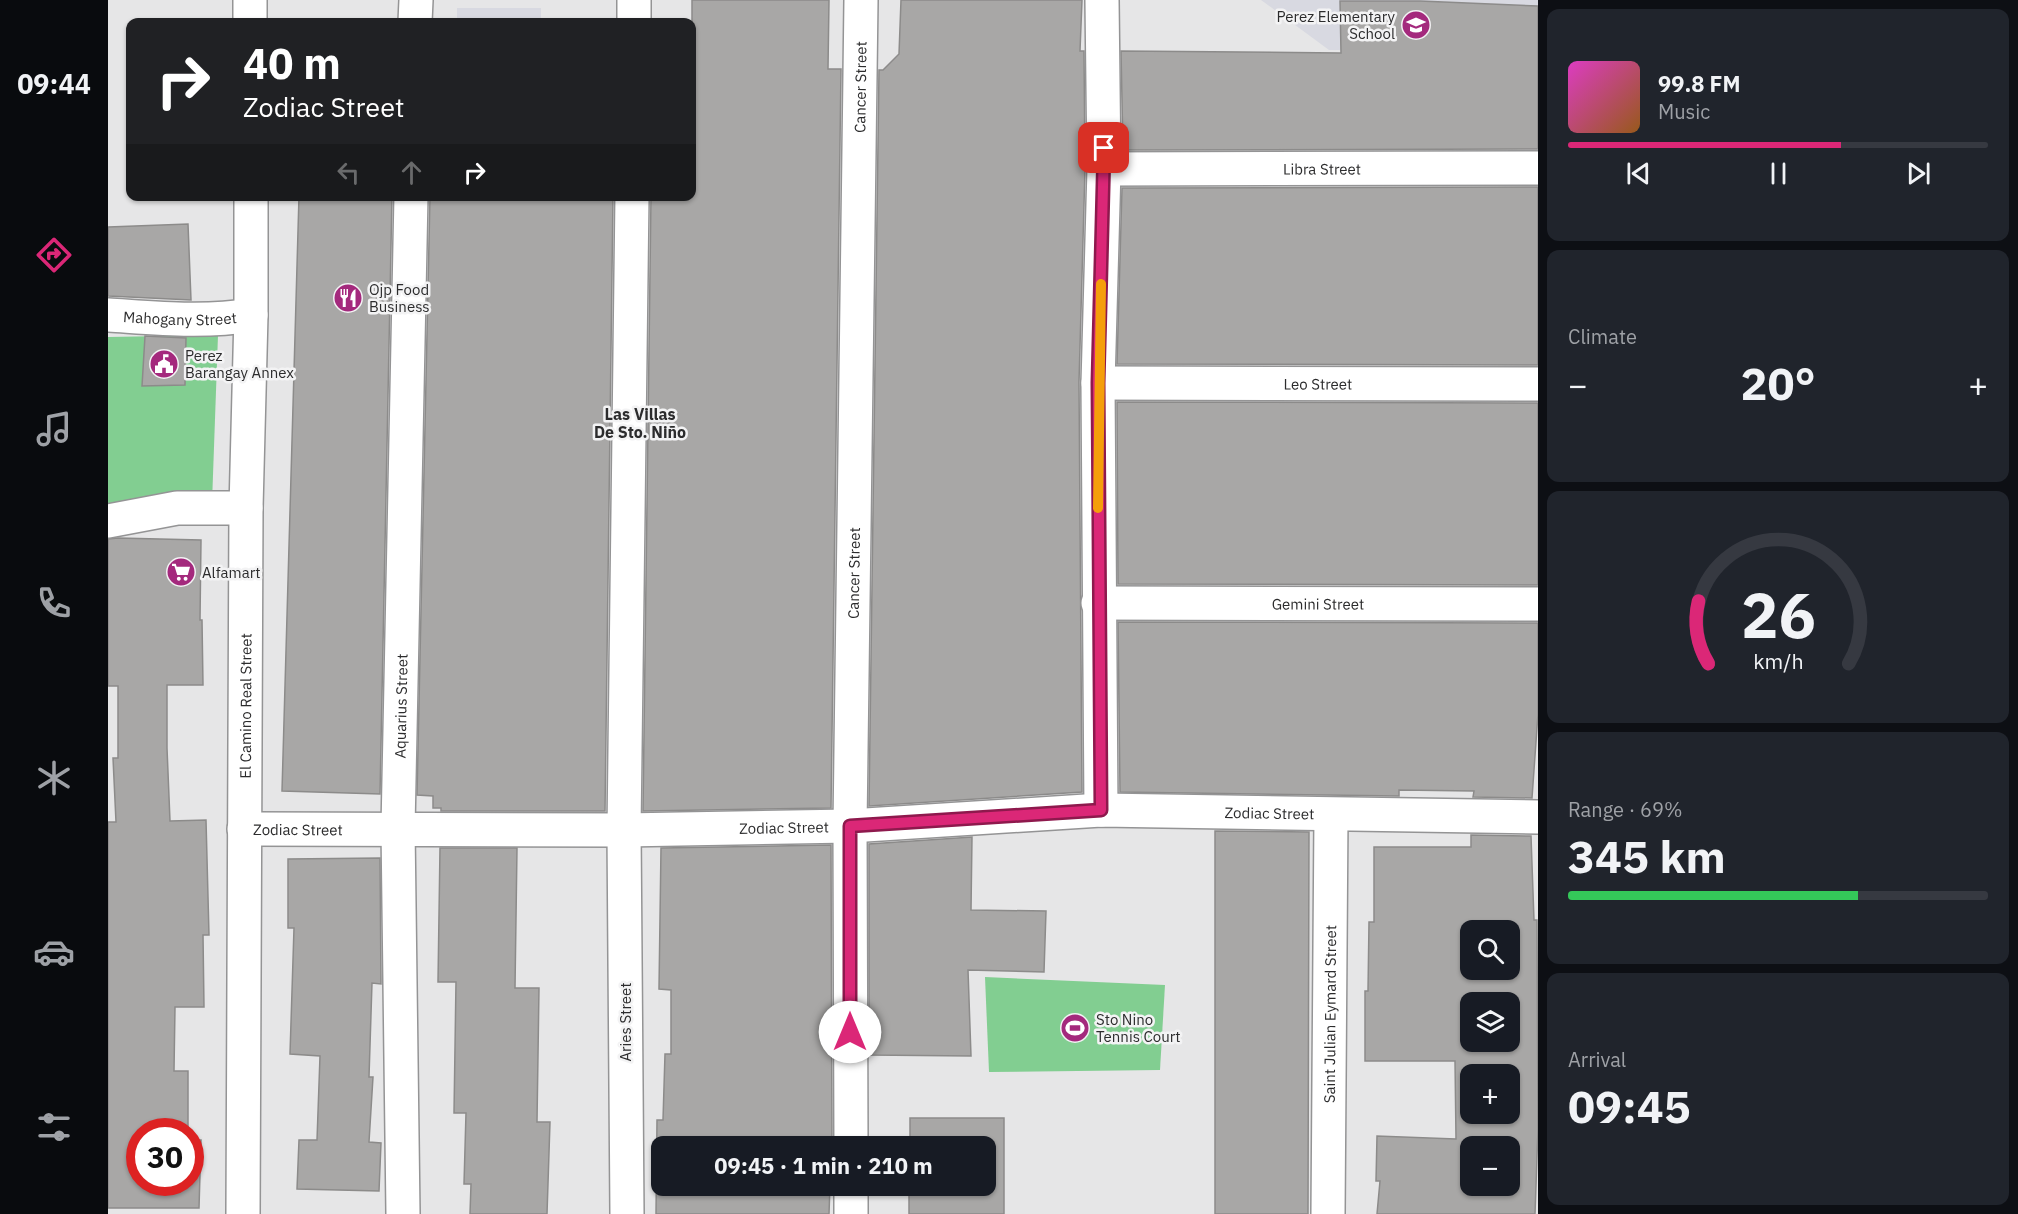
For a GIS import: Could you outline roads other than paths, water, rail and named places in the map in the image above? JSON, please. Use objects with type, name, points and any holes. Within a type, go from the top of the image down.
[{"type":"street","points":[[250,0],[250,18]]},
{"type":"street","points":[[415,18],[416,0]]},
{"type":"street","points":[[634,0],[634,18]]},
{"type":"street","name":"Cancer Street","points":[[851,1136],[850,826],[861,0]]},
{"type":"street","points":[[1101,810],[1098,383],[1104,169],[1102,0]]},
{"type":"street","name":"Libra Street","points":[[1104,169],[1538,168]]},
{"type":"street","name":"El Camino Real Street","points":[[243,1214],[246,508],[251,315],[251,201]]},
{"type":"street","name":"Aquarius Street","points":[[403,1214],[398,828],[411,201]]},
{"type":"street","name":"Aries Street","points":[[627,1214],[624,830],[632,201]]},
{"type":"street","name":"Mahogany Street","points":[[108,315],[187,320],[228,319],[251,315]]},
{"type":"street","name":"Leo Street","points":[[1098,383],[1538,384]]},
{"type":"street","points":[[108,521],[177,508],[246,508]]},
{"type":"street","name":"Gemini Street","points":[[1098,603],[1538,604]]},
{"type":"street","name":"Zodiac Street","points":[[244,829],[624,830],[850,826],[1101,810],[1538,817]]},
{"type":"street","name":"Saint Julian Eymard Street","points":[[1328,1214],[1332,815]]},
{"type":"street","points":[[851,1196],[851,1214]]},
{"type":"place","name":"Perez Elementary School","points":[[1416,25]]},
{"type":"place","name":"Ojp Food Business","points":[[348,298]]},
{"type":"place","name":"Perez Barangay Annex","points":[[164,364]]},
{"type":"place","name":"Alfamart","points":[[181,572]]},
{"type":"place","name":"Sto Nino Tennis Court","points":[[1075,1028]]},
{"type":"district","name":"Las Villas De Sto. Niño","points":[[640,423]]}]
